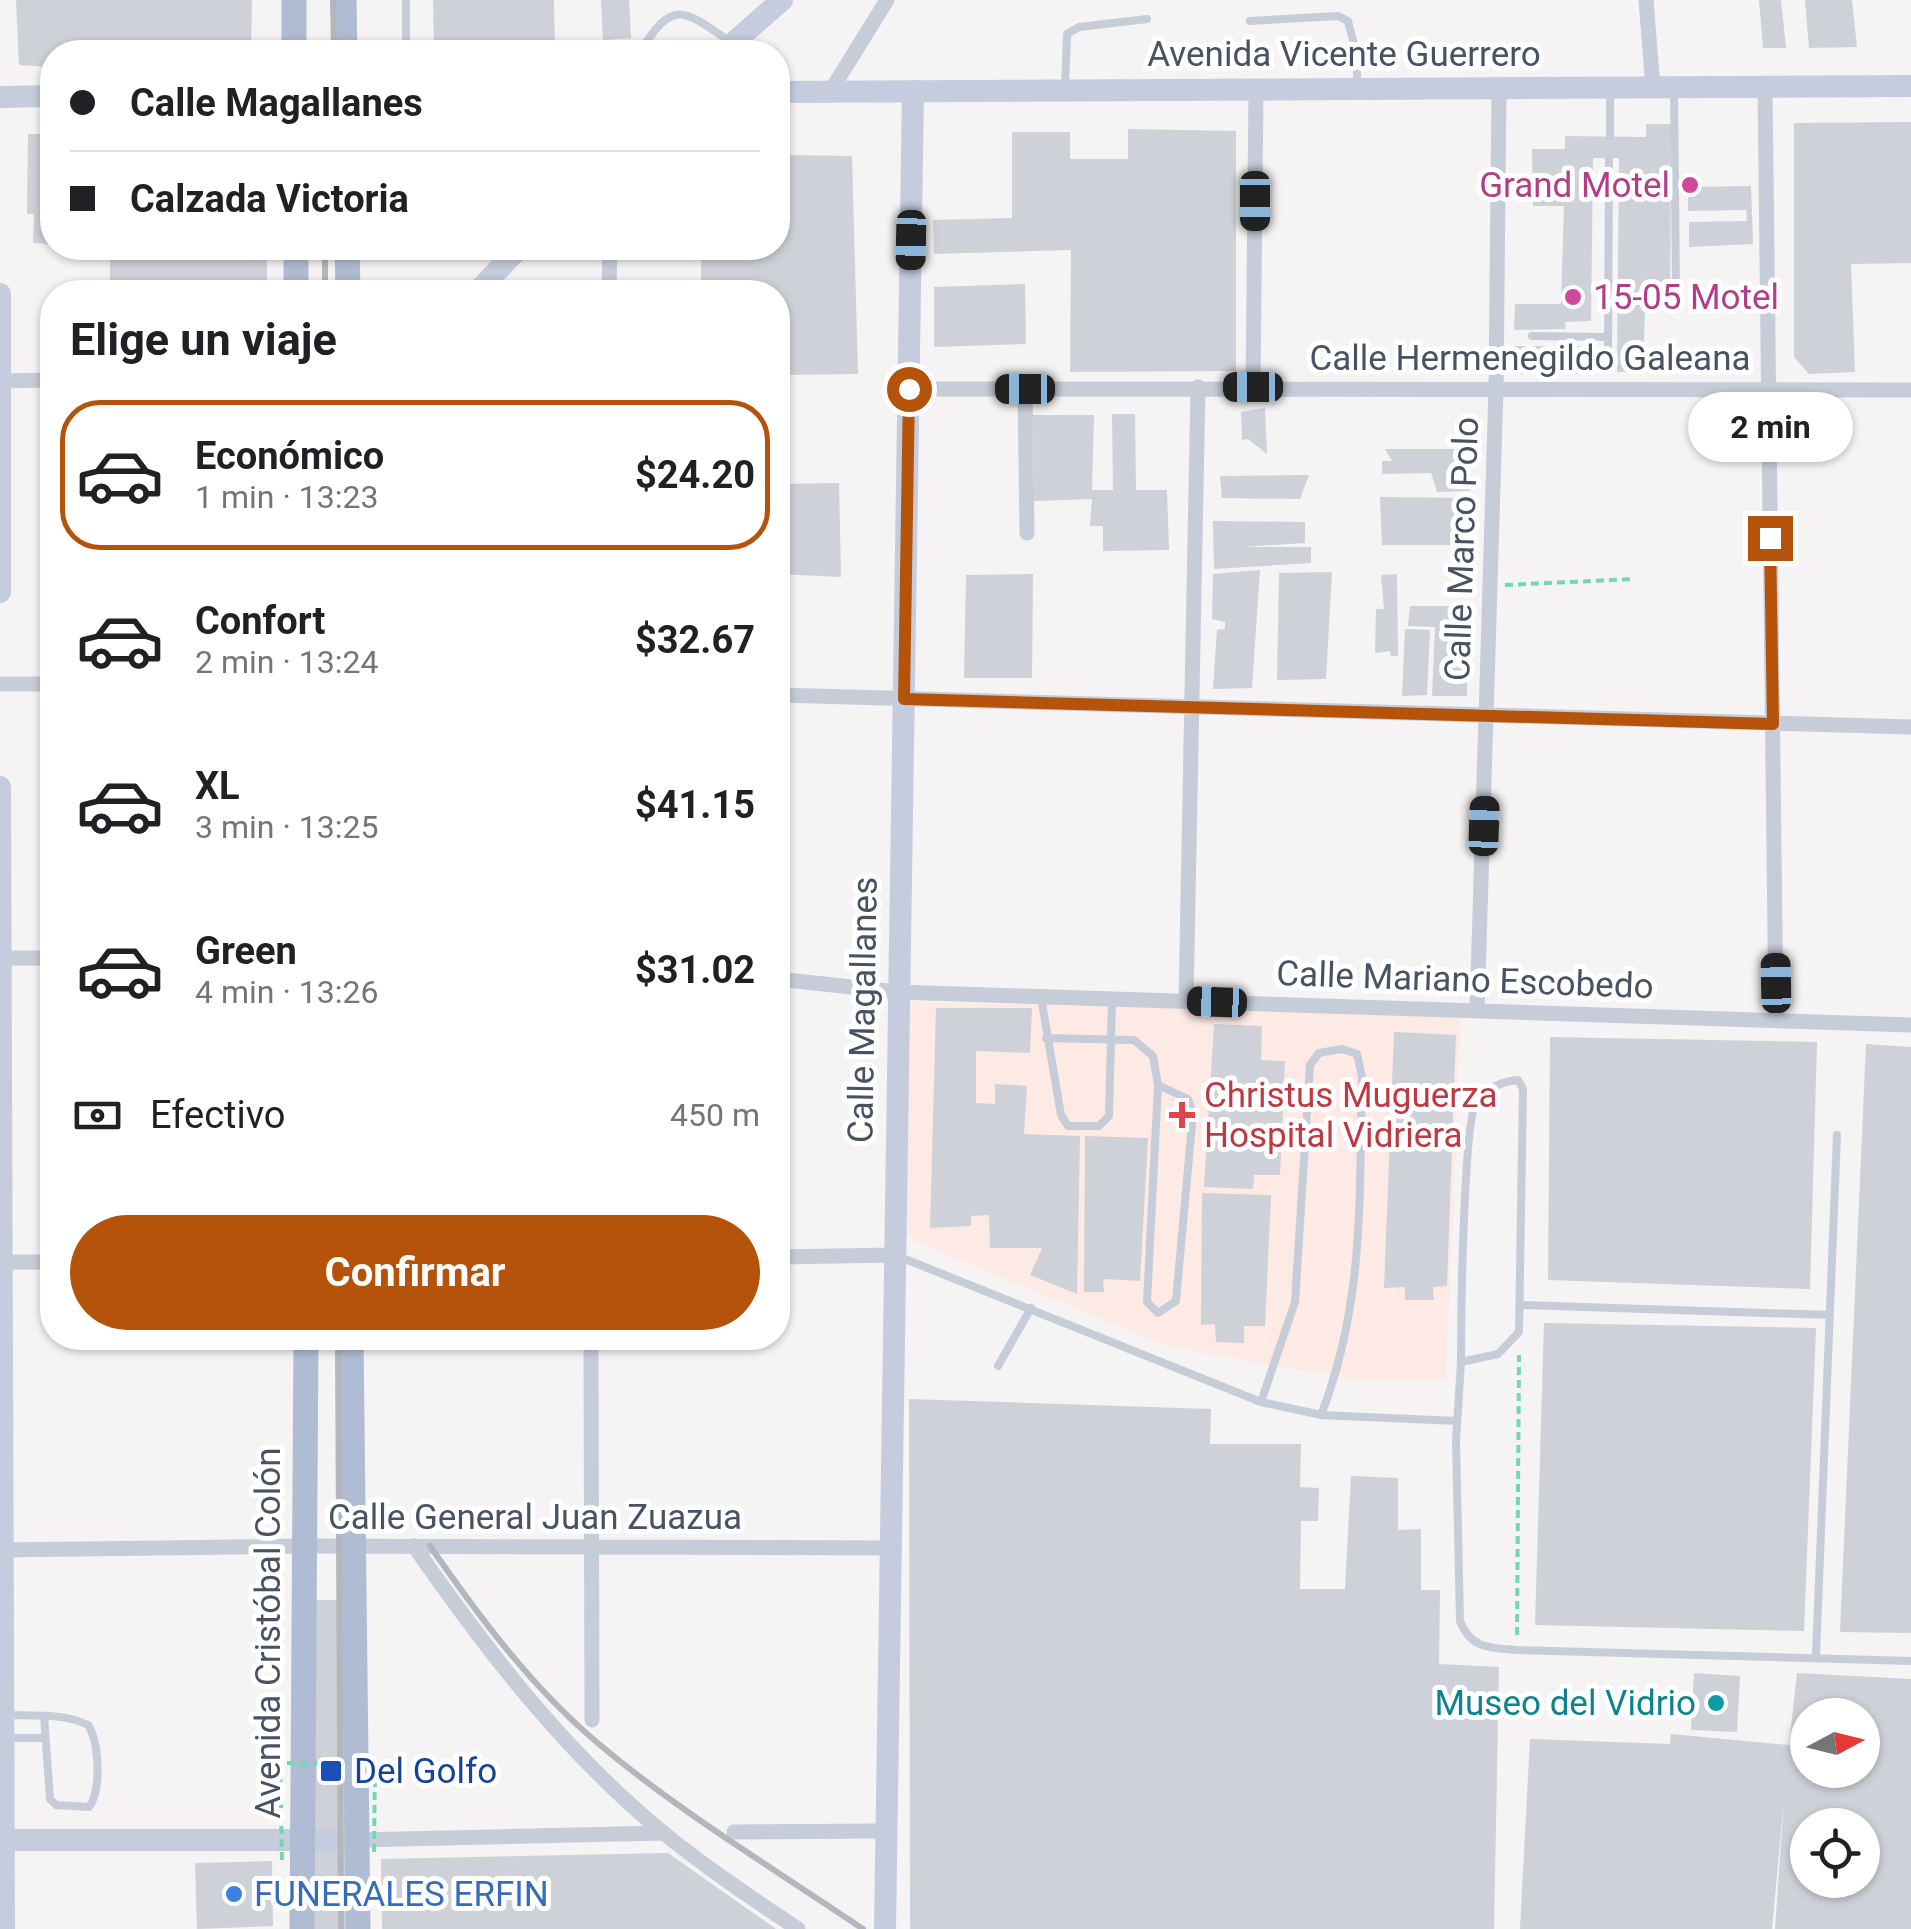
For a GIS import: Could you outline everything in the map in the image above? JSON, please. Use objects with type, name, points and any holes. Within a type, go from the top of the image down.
[{"type":"main road","points":[[294,0],[294,40]]},
{"type":"main road","points":[[344,0],[345,40]]},
{"type":"main road","name":"Avenida Cristóbal Colón","points":[[302,1929],[306,1350]]},
{"type":"main road","points":[[351,1350],[353,1546],[366,1847],[358,1929]]},
{"type":"street","points":[[734,40],[755,12],[782,0]]},
{"type":"street","points":[[830,92],[886,0]]},
{"type":"street","points":[[1646,0],[1663,88]]},
{"type":"street","name":"Avenida Vicente Guerrero","points":[[790,92],[1911,86]]},
{"type":"street","points":[[1766,88],[1776,1020]]},
{"type":"street","points":[[1253,387],[1256,89]]},
{"type":"street","name":"Calle Marco Polo","points":[[1477,1010],[1496,388],[1499,89]]},
{"type":"street","name":"Calle Magallanes","points":[[885,1929],[912,91]]},
{"type":"street","points":[[0,97],[40,96]]},
{"type":"street","points":[[489,280],[508,260]]},
{"type":"street","points":[[0,294],[0,592]]},
{"type":"street","points":[[0,380],[40,380]]},
{"type":"street","points":[[1186,1001],[1198,387]]},
{"type":"street","name":"Calle Hermenegildo Galeana","points":[[909,389],[1911,390]]},
{"type":"street","points":[[1025,389],[1027,534]]},
{"type":"street","points":[[0,684],[40,684]]},
{"type":"street","points":[[790,695],[1911,727]]},
{"type":"street","points":[[0,787],[4,1929]]},
{"type":"street","points":[[0,958],[40,958]]},
{"type":"street","name":"Calle Mariano Escobedo","points":[[790,980],[897,992],[1911,1025]]},
{"type":"street","points":[[790,1258],[895,1255]]},
{"type":"street","points":[[1,1262],[40,1262]]},
{"type":"street","points":[[590,1350],[592,1720]]},
{"type":"street","name":"Calle General Juan Zuazua","points":[[1,1550],[304,1546],[890,1548]]},
{"type":"street","points":[[414,1546],[484,1646],[537,1709],[664,1833],[798,1929]]},
{"type":"street","points":[[734,1832],[886,1832]]},
{"type":"street","points":[[2,1840],[302,1842],[366,1847],[664,1833]]},
{"type":"lane","points":[[406,0],[406,40]]},
{"type":"lane","points":[[647,40],[657,22],[671,12],[688,12],[719,40]]},
{"type":"lane","points":[[1250,22],[1338,16],[1348,21],[1356,48],[1358,89]]},
{"type":"lane","points":[[1064,90],[1067,34],[1079,27],[1146,18]]},
{"type":"lane","points":[[1610,88],[1610,136]]},
{"type":"lane","points":[[1663,88],[1676,292]]},
{"type":"lane","points":[[1608,357],[1609,158]]},
{"type":"lane","points":[[1532,336],[1608,337]]},
{"type":"lane","points":[[1041,996],[1064,1123],[1099,1126],[1108,1116],[1112,999]]},
{"type":"lane","points":[[1046,1038],[1134,1040],[1150,1050],[1158,1085],[1147,1302],[1158,1313],[1176,1301],[1193,1113],[1188,1100],[1158,1085]]},
{"type":"lane","points":[[1260,1402],[1295,1302],[1310,1065],[1319,1052],[1352,1050],[1357,1054],[1362,1077],[1356,1286],[1346,1343],[1321,1414]]},
{"type":"lane","points":[[1461,1362],[1498,1354],[1519,1332],[1524,1088],[1514,1080],[1486,1092],[1474,1108],[1467,1172],[1456,1422],[1460,1622],[1478,1645],[1517,1650],[1911,1661]]},
{"type":"lane","points":[[1816,1656],[1836,1135]]},
{"type":"lane","points":[[895,1255],[1260,1402],[1321,1414],[1456,1422]]},
{"type":"lane","points":[[1521,1305],[1830,1316]]},
{"type":"lane","points":[[998,1366],[1031,1308]]},
{"type":"lane","points":[[3,1735],[44,1716],[78,1720],[94,1734],[95,1799],[90,1807],[56,1804],[50,1799],[44,1716]]},
{"type":"lane","points":[[3,1735],[44,1738]]},
{"type":"path","points":[[1490,586],[1634,579]]},
{"type":"path","points":[[1517,1650],[1519,1332]]},
{"type":"path","points":[[282,1860],[280,1763],[375,1763],[366,1847]]},
{"type":"shaded area","name":"Christus Muguerza Hospital Vidriera","points":[[911,1002],[1461,1014],[1446,1380],[1351,1379],[1169,1347],[917,1242],[909,1234],[905,1216]]},
{"type":"building","points":[[16,0],[252,0],[251,40],[40,40],[40,66],[19,65]]},
{"type":"building","points":[[433,0],[554,0],[555,40],[434,40]]},
{"type":"building","points":[[601,0],[629,0],[631,38],[603,40]]},
{"type":"building","points":[[1759,0],[1781,0],[1786,48],[1763,48]]},
{"type":"building","points":[[1805,0],[1852,0],[1857,47],[1809,48]]},
{"type":"building","points":[[1911,122],[1911,263],[1851,264],[1855,372],[1809,374],[1794,357],[1794,123]]},
{"type":"building","points":[[1646,124],[1671,124],[1670,308],[1645,309],[1643,371],[1617,372],[1619,158],[1593,158],[1591,321],[1565,322],[1566,329],[1514,330],[1515,304],[1561,304],[1564,206],[1533,206],[1532,149],[1565,149],[1565,136],[1646,137]]},
{"type":"building","points":[[1128,129],[1236,131],[1236,371],[1070,372],[1071,250],[934,254],[933,220],[1012,218],[1012,132],[1070,132],[1070,159],[1128,159]]},
{"type":"building","points":[[28,134],[40,134],[40,243],[33,243],[34,214],[27,214]]},
{"type":"building","points":[[790,155],[852,156],[858,374],[790,375],[790,280],[701,280],[701,260],[790,260]]},
{"type":"building","points":[[1751,186],[1753,244],[1689,247],[1689,222],[1747,221],[1746,210],[1688,211],[1688,187]]},
{"type":"building","points":[[110,260],[267,260],[267,280],[110,280]]},
{"type":"building","points":[[1025,284],[1026,344],[934,347],[934,287]]},
{"type":"building","points":[[1514,346],[1595,346],[1595,374],[1513,374]]},
{"type":"building","points":[[1265,408],[1267,454],[1248,439],[1242,440],[1241,412]]},
{"type":"building","points":[[1112,414],[1135,414],[1136,490],[1167,490],[1169,550],[1103,551],[1103,526],[1090,526],[1092,499],[1034,501],[1033,415],[1094,415],[1092,490],[1113,490]]},
{"type":"building","points":[[1385,449],[1465,449],[1465,474],[1472,473],[1470,491],[1437,492],[1431,473],[1382,474],[1382,461],[1392,461]]},
{"type":"building","points":[[1309,475],[1300,499],[1222,498],[1220,476]]},
{"type":"building","points":[[839,483],[841,577],[790,575],[790,484]]},
{"type":"building","points":[[1380,497],[1471,498],[1469,545],[1382,545]]},
{"type":"building","points":[[1213,521],[1305,522],[1305,543],[1242,547],[1311,547],[1311,563],[1214,569]]},
{"type":"building","points":[[1260,570],[1252,688],[1213,689],[1217,630],[1225,629],[1225,622],[1212,619],[1213,574]]},
{"type":"building","points":[[1332,572],[1326,679],[1277,680],[1279,573]]},
{"type":"building","points":[[1033,574],[1032,678],[964,678],[966,575]]},
{"type":"building","points":[[1397,574],[1398,656],[1391,656],[1390,651],[1375,653],[1376,609],[1384,609],[1381,575]]},
{"type":"building","points":[[1410,606],[1468,606],[1467,696],[1432,696],[1435,627],[1408,626]]},
{"type":"building","points":[[1405,629],[1430,630],[1427,695],[1402,696]]},
{"type":"building","points":[[936,1008],[1032,1008],[1030,1053],[976,1051],[976,1103],[995,1104],[995,1084],[1027,1086],[1024,1134],[1080,1136],[1077,1294],[1030,1275],[1042,1248],[990,1248],[989,1215],[971,1216],[971,1226],[930,1228]]},
{"type":"building","points":[[1214,1024],[1262,1026],[1261,1060],[1285,1061],[1280,1175],[1254,1175],[1253,1189],[1204,1187]]},
{"type":"building","points":[[1394,1032],[1456,1035],[1447,1286],[1433,1287],[1434,1300],[1405,1300],[1405,1287],[1384,1288]]},
{"type":"building","points":[[1550,1037],[1817,1042],[1810,1289],[1548,1280]]},
{"type":"building","points":[[1866,1044],[1911,1047],[1911,1633],[1840,1632]]},
{"type":"building","points":[[1085,1136],[1148,1138],[1140,1281],[1103,1279],[1104,1292],[1084,1292]]},
{"type":"building","points":[[1202,1193],[1271,1195],[1265,1326],[1244,1326],[1244,1343],[1216,1342],[1215,1324],[1201,1325]]},
{"type":"building","points":[[1544,1323],[1816,1328],[1804,1631],[1535,1625]]},
{"type":"building","points":[[909,1399],[1211,1409],[1210,1444],[1301,1444],[1300,1487],[1319,1488],[1318,1521],[1301,1521],[1300,1589],[1345,1589],[1351,1476],[1398,1478],[1398,1530],[1421,1529],[1421,1590],[1440,1590],[1439,1664],[1499,1667],[1494,1929],[910,1929]]},
{"type":"building","points":[[312,1600],[352,1600],[352,1929],[313,1929]]},
{"type":"building","name":"Museo del Vidrio","points":[[1694,1673],[1740,1676],[1737,1732],[1691,1730]]},
{"type":"building","points":[[1797,1673],[1911,1679],[1911,1929],[1775,1929],[1784,1799],[1772,1929],[1520,1929],[1530,1739],[1670,1744],[1671,1734],[1789,1745],[1790,1736],[1790,1788],[1880,1788],[1880,1698],[1794,1698]]},
{"type":"building","points":[[668,1853],[776,1929],[382,1929],[381,1859]]},
{"type":"building","name":"FUNERALES ERFIN","points":[[272,1861],[273,1926],[197,1929],[195,1863]]},
{"type":"railway","points":[[333,0],[334,40]]},
{"type":"railway","points":[[325,260],[325,280]]},
{"type":"railway","points":[[338,1350],[341,1929]]},
{"type":"railway","points":[[430,1546],[506,1648],[593,1739],[691,1814],[863,1929]]},
{"type":"place","name":"Grand Motel","points":[[1690,185]]},
{"type":"place","name":"15-05 Motel","points":[[1573,297]]},
{"type":"place","name":"Christus Muguerza Hospital Vidriera","points":[[1182,1115]]},
{"type":"place","name":"Museo del Vidrio","points":[[1716,1703]]},
{"type":"place","name":"Del Golfo","points":[[331,1771]]},
{"type":"place","name":"FUNERALES ERFIN","points":[[234,1894]]},
{"type":"route","points":[[909,389],[904,699],[1192,704],[1773,724],[1770,538]]}]
